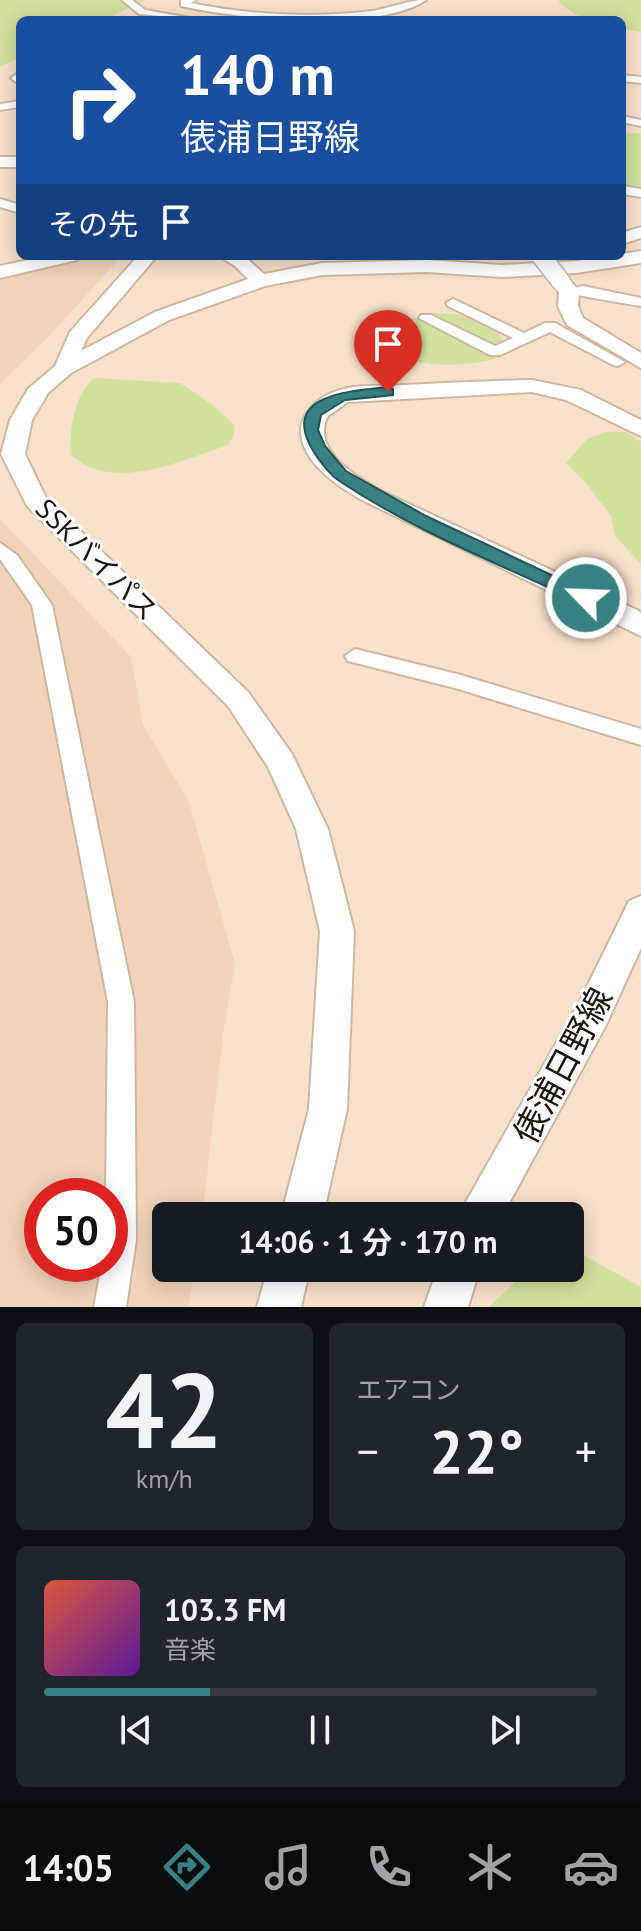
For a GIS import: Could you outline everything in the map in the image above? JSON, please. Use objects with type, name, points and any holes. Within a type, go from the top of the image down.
[{"type":"street","points":[[126,0],[142,12],[170,16]]},
{"type":"street","points":[[192,0],[184,4],[223,13],[323,15],[397,10],[422,0]]},
{"type":"street","points":[[369,3],[397,10]]},
{"type":"street","points":[[277,4],[323,15]]},
{"type":"street","points":[[0,272],[52,260]]},
{"type":"street","points":[[64,369],[77,336],[144,260]]},
{"type":"street","points":[[237,260],[260,281]]},
{"type":"street","points":[[427,266],[495,260]]},
{"type":"street","points":[[543,260],[567,293],[574,321],[641,362]]},
{"type":"street","name":"SSKバイパス","points":[[305,1202],[328,1109],[337,931],[312,829],[281,762],[238,699],[36,501],[13,454],[21,420],[39,389],[64,369],[162,316],[260,281],[322,269],[427,266],[502,271],[576,267],[622,260]]},
{"type":"street","points":[[426,318],[495,352],[550,326],[567,293],[583,290],[640,301]]},
{"type":"street","points":[[453,303],[524,338]]},
{"type":"street","points":[[550,326],[618,362]]},
{"type":"street","points":[[641,429],[573,395],[532,386],[501,386],[342,396],[314,413],[311,430],[318,447],[340,475],[410,515],[627,616],[641,627]]},
{"type":"street","points":[[0,549],[11,559],[42,605],[121,1002],[121,1240],[110,1307]]},
{"type":"street","points":[[355,656],[457,681],[641,737]]},
{"type":"street","name":"俵浦日野線","points":[[487,1202],[593,1013],[641,911]]},
{"type":"street","points":[[279,1307],[285,1282]]},
{"type":"street","points":[[446,1307],[454,1282]]},
{"type":"shaded area","points":[[68,260],[118,260],[0,384],[0,278]]},
{"type":"shaded area","points":[[0,519],[131,657],[143,725],[189,802],[235,964],[223,1035],[204,1202],[152,1202],[152,1282],[192,1282],[188,1307],[0,1307]]},
{"type":"green space","points":[[0,0],[145,0],[112,16],[16,16],[16,59],[0,67]]},
{"type":"green space","points":[[559,0],[641,0],[641,32],[626,30],[626,16],[579,16],[560,4]]},
{"type":"green space","points":[[641,133],[641,192],[626,194],[626,134]]},
{"type":"green space","points":[[437,313],[471,316],[494,324],[506,347],[503,357],[440,365],[408,359],[379,346],[376,335],[382,327]]},
{"type":"green space","points":[[94,378],[180,383],[214,406],[234,425],[233,437],[228,445],[148,470],[107,472],[88,466],[71,455],[71,435],[77,403]]},
{"type":"green space","points":[[605,432],[626,432],[641,442],[641,564],[615,536],[611,516],[566,463],[587,439]]},
{"type":"green space","points":[[584,1256],[641,1287],[641,1307],[489,1307],[515,1282],[584,1282]]},
{"type":"route","points":[[388,392],[342,396],[314,413],[311,430],[318,447],[340,475],[420,520],[586,598]]}]
